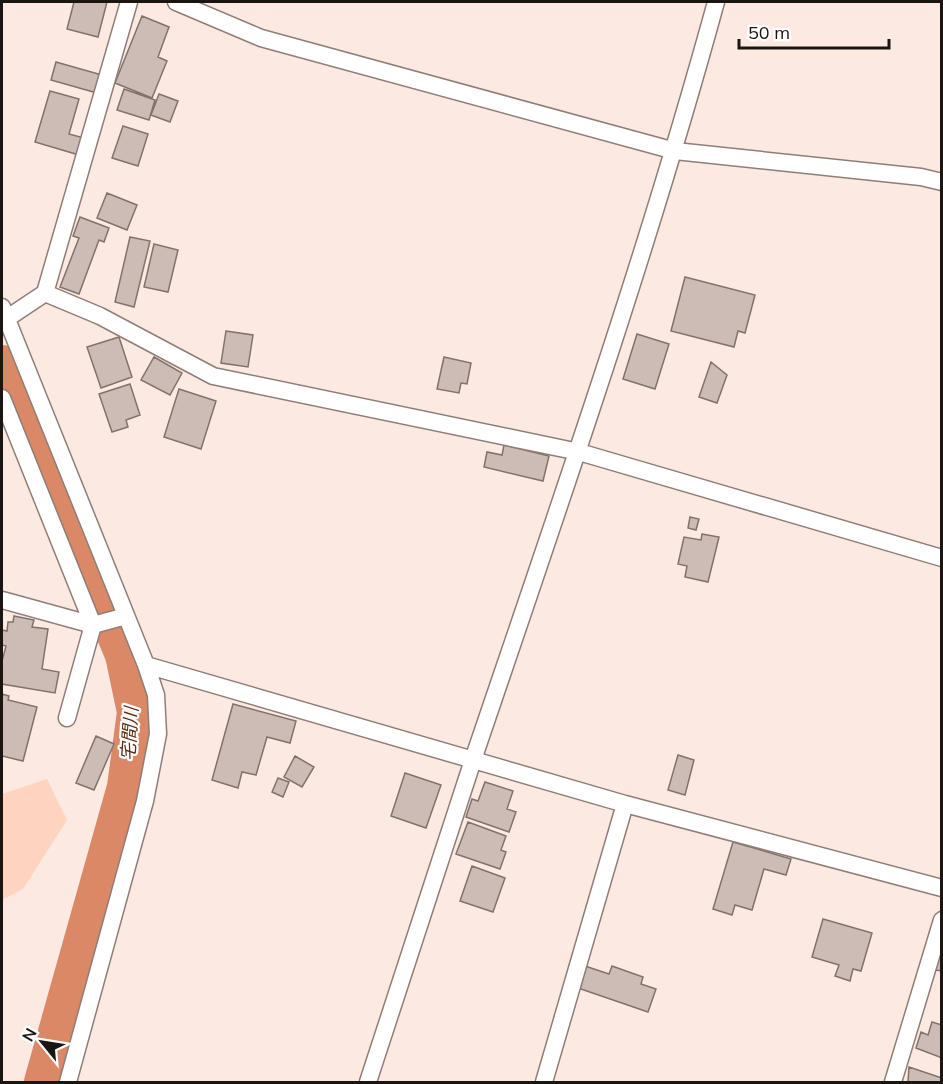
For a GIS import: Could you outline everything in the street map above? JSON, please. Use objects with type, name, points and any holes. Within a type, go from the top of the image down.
[{"type":"street","points":[[68,1083],[145,801],[158,734],[156,695],[146,665],[123,617],[4,313],[45,293],[129,2]]},
{"type":"street","points":[[176,2],[261,38],[675,151],[921,177],[942,182]]},
{"type":"street","points":[[368,1083],[474,759],[579,452],[675,151],[716,2]]},
{"type":"street","points":[[45,293],[100,316],[213,376],[579,452],[942,558]]},
{"type":"street","points":[[2,398],[96,624],[67,718]]},
{"type":"street","points":[[2,600],[96,624],[123,617]]},
{"type":"street","points":[[146,665],[625,804],[942,888]]},
{"type":"street","points":[[544,1083],[625,804]]},
{"type":"street","points":[[893,1083],[942,920]]},
{"type":"shaded area","points":[[47,779],[67,820],[23,889],[2,900],[2,794]]},
{"type":"building","points":[[74,2],[107,2],[98,37],[67,29]]},
{"type":"building","points":[[142,16],[169,27],[158,57],[167,61],[152,98],[115,83]]},
{"type":"building","points":[[56,62],[102,75],[97,93],[51,80]]},
{"type":"building","points":[[124,89],[155,100],[149,120],[117,110]]},
{"type":"building","points":[[50,91],[79,99],[69,134],[84,138],[79,155],[35,142]]},
{"type":"building","points":[[159,94],[178,101],[170,122],[151,115]]},
{"type":"building","points":[[123,126],[148,134],[138,166],[112,158]]},
{"type":"building","points":[[107,193],[137,205],[127,230],[97,218]]},
{"type":"building","points":[[80,217],[109,228],[104,242],[99,240],[79,294],[60,287],[79,238],[73,236]]},
{"type":"building","points":[[130,237],[150,241],[134,307],[115,302]]},
{"type":"building","points":[[154,244],[178,250],[168,292],[144,287]]},
{"type":"building","points":[[685,277],[755,295],[745,333],[738,331],[734,347],[671,331]]},
{"type":"building","points":[[226,331],[253,335],[248,367],[221,363]]},
{"type":"building","points":[[637,334],[669,344],[655,389],[623,379]]},
{"type":"building","points":[[119,337],[132,377],[101,388],[87,347]]},
{"type":"building","points":[[154,357],[182,373],[170,395],[141,380]]},
{"type":"building","points":[[444,357],[471,363],[467,384],[461,383],[459,393],[437,389]]},
{"type":"building","points":[[711,362],[727,375],[717,403],[699,397]]},
{"type":"building","points":[[130,384],[140,415],[126,420],[128,427],[112,432],[99,394]]},
{"type":"building","points":[[179,389],[216,401],[201,449],[164,437]]},
{"type":"building","points":[[504,445],[549,456],[543,481],[484,467],[487,452],[502,455]]},
{"type":"building","points":[[690,517],[699,519],[696,530],[688,528]]},
{"type":"building","points":[[702,534],[719,537],[708,582],[685,577],[687,566],[678,564],[684,537],[701,540]]},
{"type":"building","points":[[14,616],[34,620],[32,627],[48,629],[42,669],[59,672],[55,693],[2,684],[2,661],[6,646],[2,645],[2,630],[7,631],[8,622],[13,622]]},
{"type":"building","points":[[2,694],[9,696],[8,700],[37,707],[23,761],[2,756]]},
{"type":"building","points":[[233,704],[296,721],[290,743],[267,737],[256,775],[242,772],[238,788],[212,780]]},
{"type":"building","points":[[96,736],[114,744],[94,790],[76,783]]},
{"type":"building","points":[[678,755],[694,760],[685,795],[668,790]]},
{"type":"building","points":[[295,756],[314,767],[302,787],[284,777]]},
{"type":"building","points":[[405,773],[441,785],[426,828],[391,816]]},
{"type":"building","points":[[278,778],[289,782],[283,797],[272,792]]},
{"type":"building","points":[[485,782],[513,791],[507,809],[516,812],[509,832],[466,817],[472,799],[478,801]]},
{"type":"building","points":[[468,822],[506,836],[501,850],[506,852],[500,869],[456,854]]},
{"type":"building","points":[[733,842],[791,859],[786,875],[764,869],[752,910],[735,905],[732,915],[713,909]]},
{"type":"building","points":[[472,866],[505,878],[493,912],[460,901]]},
{"type":"building","points":[[823,919],[872,933],[861,971],[853,969],[850,981],[835,976],[839,965],[812,957]]},
{"type":"building","points":[[942,946],[942,971],[935,970]]},
{"type":"building","points":[[585,966],[609,974],[612,966],[643,977],[641,984],[656,989],[648,1012],[578,988]]},
{"type":"building","points":[[932,1022],[942,1025],[942,1058],[916,1048],[921,1032],[928,1035]]},
{"type":"building","points":[[909,1067],[942,1078],[942,1082],[908,1082]]},
{"type":"waterway","name":"宅間川","points":[[2,363],[123,655],[135,712],[125,787],[42,1082]]}]
